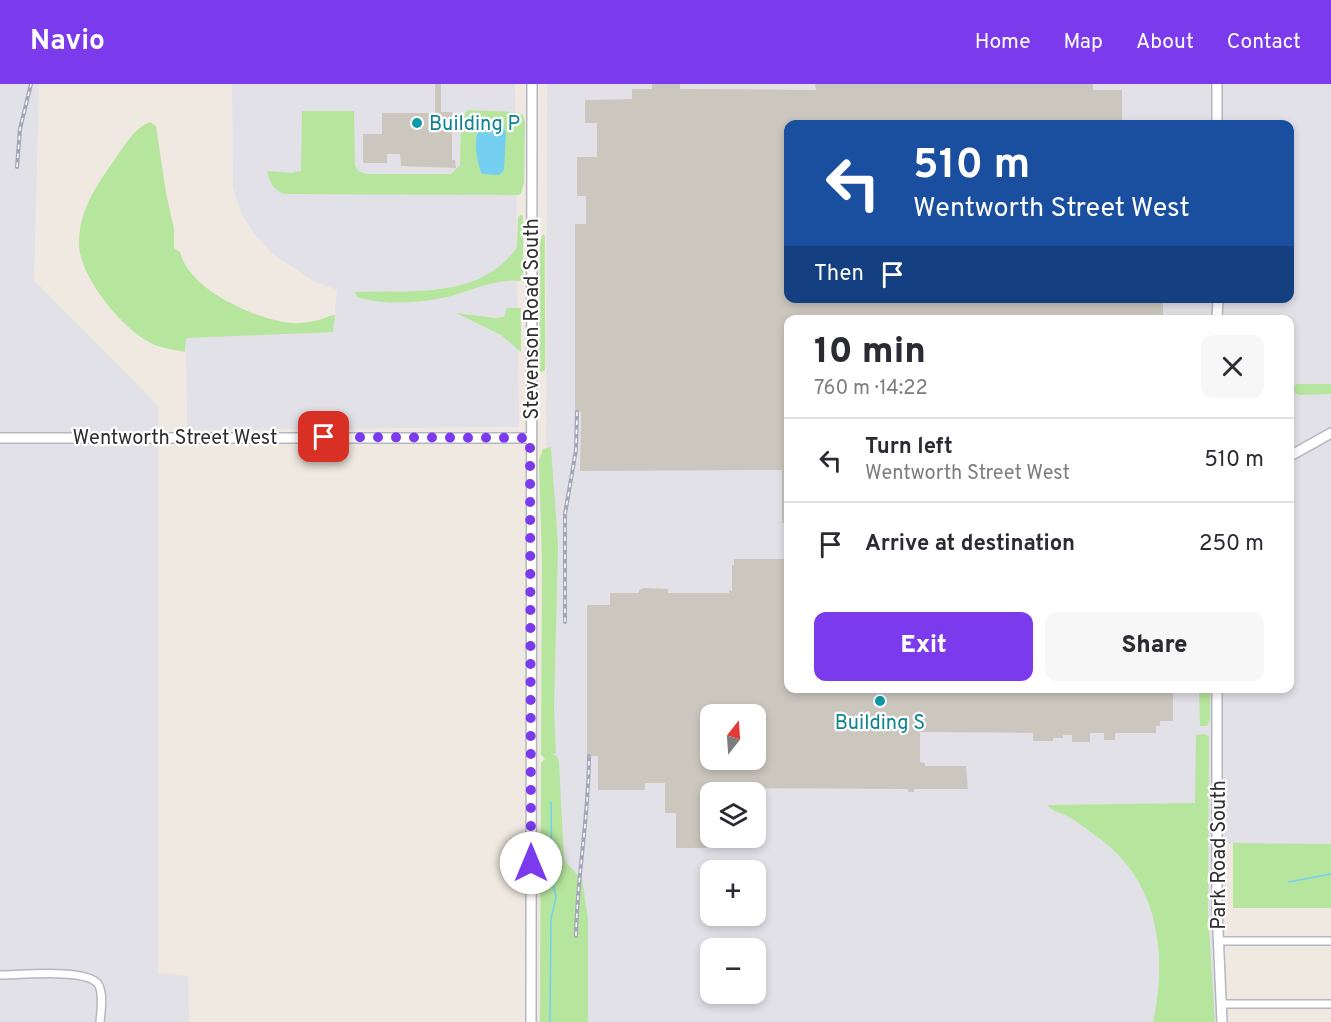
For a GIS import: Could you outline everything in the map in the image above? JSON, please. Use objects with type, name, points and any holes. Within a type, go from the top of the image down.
[{"type":"main road","name":"Stevenson Road South","points":[[531,1022],[532,84]]},
{"type":"main road","points":[[1217,84],[1217,120]]},
{"type":"main road","points":[[1294,454],[1331,433]]},
{"type":"main road","name":"Wentworth Street West","points":[[0,438],[530,438]]},
{"type":"main road","name":"Park Road South","points":[[1217,693],[1218,941],[1222,1022]]},
{"type":"street","points":[[1218,941],[1331,941]]},
{"type":"street","points":[[0,975],[90,977],[100,989],[100,1022]]},
{"type":"street","points":[[1221,1004],[1331,1004]]},
{"type":"shaded area","points":[[0,84],[39,84],[34,280],[158,406],[158,973],[188,976],[189,1022],[0,1022]]},
{"type":"shaded area","points":[[232,84],[515,84],[519,427],[187,430],[186,338],[333,331],[337,290],[313,281],[271,253],[255,235],[241,213],[233,188]]},
{"type":"shaded area","points":[[547,84],[1331,84],[1331,844],[1216,844],[1218,1022],[545,1022]]},
{"type":"green space","points":[[468,110],[515,112],[523,115],[525,122],[524,183],[519,195],[284,194],[272,185],[269,179],[267,171],[292,173],[301,171],[302,111],[354,111],[355,165],[358,171],[366,174],[451,174],[460,165],[461,119]]},
{"type":"green space","points":[[150,122],[156,126],[174,229],[174,248],[180,252],[186,266],[196,279],[225,300],[260,316],[301,323],[335,315],[333,332],[186,338],[185,352],[161,347],[146,340],[133,331],[107,304],[96,289],[81,258],[79,245],[82,221],[89,200],[100,181],[129,139]]},
{"type":"green space","points":[[523,216],[523,277],[520,281],[493,283],[451,296],[416,302],[380,302],[357,297],[355,292],[444,289],[484,276],[502,264],[517,247],[518,217]]},
{"type":"green space","points":[[543,234],[545,236],[545,370],[542,372],[539,370],[540,242]]},
{"type":"green space","points":[[507,308],[521,308],[521,352],[501,335],[456,313],[495,318],[504,317]]},
{"type":"green space","points":[[1297,384],[1331,384],[1331,394],[1299,395],[1295,393],[1294,387]]},
{"type":"green space","points":[[551,447],[558,545],[554,709],[556,753],[552,754],[557,756],[559,762],[564,860],[582,880],[588,918],[588,1022],[540,1022],[541,763],[545,759],[541,755],[542,563],[539,460],[543,449]]},
{"type":"green space","points":[[1199,693],[1210,693],[1210,720],[1207,726],[1200,726]]},
{"type":"green space","points":[[1196,735],[1209,736],[1208,913],[1215,1022],[1153,1022],[1159,973],[1155,924],[1148,901],[1123,860],[1077,822],[1047,805],[1195,803]]},
{"type":"green space","points":[[1233,843],[1331,844],[1331,908],[1233,908]]},
{"type":"water","points":[[496,120],[503,125],[506,133],[504,170],[499,175],[482,174],[476,152],[479,129],[476,128],[478,125]]},
{"type":"building","name":"Building P","points":[[435,84],[441,84],[441,112],[452,112],[452,160],[455,160],[456,168],[401,166],[400,154],[387,154],[387,163],[363,163],[363,134],[382,134],[382,113],[435,113]]},
{"type":"building","points":[[652,84],[680,84],[680,89],[816,90],[815,84],[1093,84],[1093,90],[1122,90],[1122,120],[784,120],[784,303],[1163,303],[1163,315],[784,315],[784,523],[782,523],[782,470],[580,471],[581,412],[575,412],[575,224],[586,224],[586,196],[577,196],[577,157],[597,157],[597,123],[585,123],[585,100],[632,99],[632,89],[652,89]]},
{"type":"building","name":"Building S","points":[[734,559],[784,559],[784,693],[1173,693],[1173,721],[1160,721],[1160,726],[1156,726],[1156,733],[1115,733],[1115,740],[1104,740],[1104,733],[1090,733],[1090,742],[1072,742],[1072,735],[1053,738],[1053,741],[1033,741],[1033,733],[920,732],[920,762],[925,763],[925,766],[966,766],[968,789],[914,789],[914,792],[908,792],[908,789],[766,788],[766,782],[700,782],[700,848],[676,848],[676,813],[665,813],[665,783],[645,783],[645,790],[598,790],[598,756],[587,756],[587,605],[610,605],[610,593],[639,593],[639,590],[644,588],[668,589],[668,593],[729,593],[729,590],[732,591]]},
{"type":"waterway","points":[[550,1022],[551,919],[556,897],[552,879],[551,802]]},
{"type":"waterway","points":[[1289,882],[1331,874]]},
{"type":"railway","points":[[17,167],[20,129],[31,84]]},
{"type":"railway","points":[[565,622],[565,514],[576,450],[577,412]]},
{"type":"railway","points":[[576,936],[589,756]]},
{"type":"place","name":"Building P","points":[[417,123]]},
{"type":"place","name":"Building S","points":[[880,701]]},
{"type":"route","points":[[324,437],[530,438],[531,863]]}]
